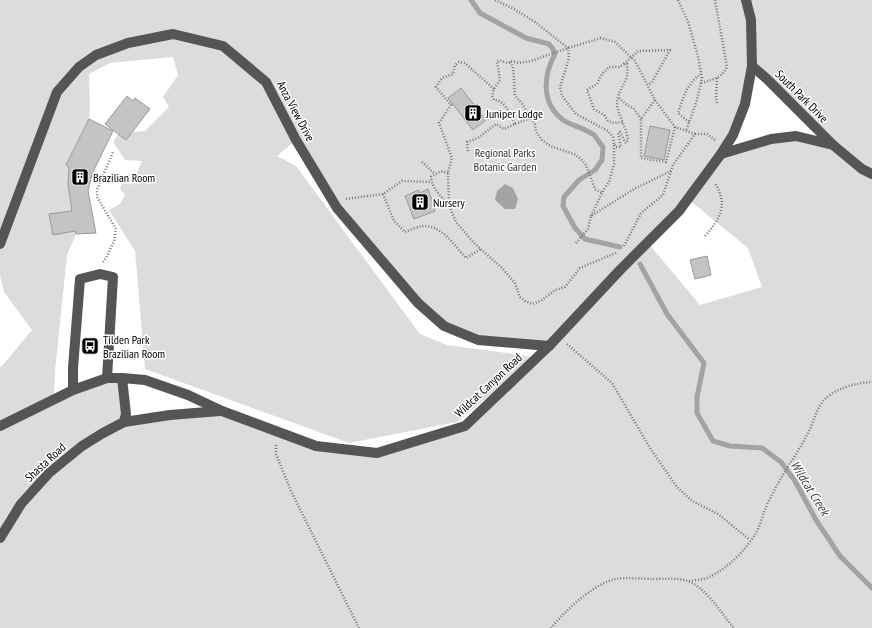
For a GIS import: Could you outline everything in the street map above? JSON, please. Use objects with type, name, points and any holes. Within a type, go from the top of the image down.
[{"type":"street","name":"Wildcat Canyon Road","points":[[0,426],[73,390],[107,378],[122,378],[145,380],[188,395],[222,411],[316,446],[377,453],[465,426],[549,346],[620,270],[679,211],[724,150],[733,135],[745,104],[752,66],[751,20],[746,0]]},
{"type":"street","name":"Anza View Drive","points":[[0,244],[57,92],[80,67],[96,55],[128,44],[172,34],[223,46],[266,82],[296,140],[337,208],[418,303],[444,326],[478,340],[549,346]]},
{"type":"street","name":"South Park Drive","points":[[752,66],[833,145],[862,169],[872,174]]},
{"type":"street","name":"South Park Drive","points":[[724,150],[771,139],[796,136],[833,145]]},
{"type":"street","points":[[73,390],[73,368],[80,279],[100,274],[113,277],[107,378]]},
{"type":"street","points":[[122,378],[126,414],[124,422]]},
{"type":"street","name":"Shasta Road","points":[[0,538],[21,504],[49,473],[82,446],[103,433],[124,422],[170,415],[222,411]]},
{"type":"path","points":[[495,0],[514,9],[546,30],[568,48],[569,58],[560,87],[562,96],[576,114],[608,131],[613,137],[614,164],[609,182],[591,216],[588,229],[576,243]]},
{"type":"path","points":[[678,0],[688,22],[698,56],[701,74],[701,84],[686,131]]},
{"type":"path","points":[[701,84],[724,74],[727,66],[715,0]]},
{"type":"path","points":[[515,124],[502,102],[494,100],[492,96],[494,89],[500,80],[497,61],[499,60],[507,63],[511,61],[519,63],[531,61],[602,38],[615,42],[631,57],[655,100],[675,127],[695,134],[707,134],[724,150]]},
{"type":"path","points":[[623,122],[614,123],[608,121],[604,115],[594,109],[587,90],[597,84],[602,74],[609,67],[620,67],[638,51],[670,50],[652,82],[648,85]]},
{"type":"path","points":[[449,205],[448,173],[452,158],[438,123],[451,106],[436,86],[442,78],[453,74],[455,64],[460,62],[465,63],[494,89]]},
{"type":"path","points":[[510,62],[513,67],[515,96],[535,124],[536,132],[542,140],[550,146],[574,154],[581,159],[586,165],[595,189],[602,193]]},
{"type":"path","points":[[614,144],[616,147],[621,147],[618,133],[620,132],[624,142],[628,140],[627,132],[617,105],[619,92],[629,73],[627,64],[624,64]]},
{"type":"path","points":[[689,122],[678,113],[688,87],[694,79],[701,74]]},
{"type":"path","points":[[717,78],[717,103]]},
{"type":"path","points":[[618,98],[634,109],[642,120]]},
{"type":"path","points":[[655,100],[642,120],[641,158],[666,162],[675,127]]},
{"type":"path","points":[[468,151],[467,142],[478,138],[496,124],[504,129],[526,119],[531,119]]},
{"type":"path","points":[[448,173],[441,171],[435,174],[431,177],[431,182],[437,192],[449,205],[456,222],[515,283],[520,296],[525,301],[533,304],[542,300],[555,290],[565,287],[580,268],[616,254],[624,245],[641,213],[663,195],[673,165],[695,134]]},
{"type":"path","points":[[91,276],[106,258],[114,241],[116,230],[97,196],[97,190],[113,152]]},
{"type":"path","points":[[422,162],[435,174]]},
{"type":"path","points":[[591,216],[634,189],[672,170]]},
{"type":"path","points":[[345,199],[383,194],[402,181],[431,182]]},
{"type":"path","points":[[705,236],[717,223],[723,203],[718,188]]},
{"type":"path","points":[[383,194],[394,221],[405,232],[422,226],[430,226],[444,234],[466,258],[481,249]]},
{"type":"path","points":[[558,336],[612,383],[650,448],[677,487],[692,501],[718,514],[750,540]]},
{"type":"path","points":[[689,582],[706,578],[720,571],[740,554],[756,532],[775,489],[799,450],[813,424],[817,412],[824,401],[843,388],[872,382]]},
{"type":"path","points":[[274,431],[276,454],[291,492],[359,628]]},
{"type":"path","points":[[551,628],[569,609],[588,594],[604,583],[616,579],[673,579],[689,582],[701,589],[710,598],[734,628]]},
{"type":"green space","name":"Regional Parks Botanic Garden","points":[[0,0],[872,0],[872,628],[0,628],[0,366],[2,366],[32,330],[4,292],[0,276]],"holes":[[[173,57],[178,75],[163,97],[169,107],[145,131],[119,133],[113,142],[125,160],[142,161],[131,185],[123,181],[120,189],[125,195],[120,204],[109,210],[135,251],[145,369],[349,443],[457,422],[531,362],[465,426],[377,453],[316,446],[222,411],[124,422],[122,378],[54,399],[55,371],[67,255],[76,234],[68,184],[69,167],[66,165],[89,119],[89,74],[110,63]],[[752,66],[832,145],[796,136],[726,147],[745,104]],[[296,140],[337,208],[444,326],[478,340],[548,346],[536,358],[447,345],[420,334],[296,166],[277,156]],[[688,199],[748,248],[762,287],[700,305],[648,243]]]},
{"type":"shaded area","points":[[505,184],[513,188],[518,199],[515,209],[505,209],[495,200],[497,191]]},
{"type":"building","name":"Juniper Lodge","points":[[461,88],[486,120],[473,130],[448,98]]},
{"type":"building","points":[[127,96],[133,101],[135,98],[150,109],[126,140],[105,124]]},
{"type":"building","name":"Brazilian Room","points":[[89,119],[113,131],[92,174],[88,191],[96,233],[76,234],[75,231],[53,235],[49,214],[72,211],[68,184],[69,167],[66,165]]},
{"type":"building","points":[[650,126],[670,130],[664,160],[644,156]]},
{"type":"building","name":"Nursery","points":[[428,189],[435,211],[414,219],[405,196],[419,190],[420,193]]},
{"type":"building","points":[[707,256],[711,275],[695,279],[690,260]]},
{"type":"waterway","name":"Wildcat Creek","points":[[471,0],[480,13],[526,38],[549,44],[553,49],[555,54],[546,80],[546,89],[551,106],[563,120],[594,135],[603,147],[602,160],[595,170],[579,180],[564,197],[563,206],[575,228],[585,239],[620,247]]},
{"type":"waterway","name":"Wildcat Creek","points":[[640,264],[667,314],[704,363],[697,397],[697,413],[713,441],[730,446],[762,448],[781,462],[795,481],[816,520],[840,556],[872,588]]},
{"type":"place","name":"Juniper Lodge","points":[[473,113]]},
{"type":"place","name":"Brazilian Room","points":[[80,177]]},
{"type":"place","name":"Nursery","points":[[420,202]]},
{"type":"place","name":"Tilden Park Brazilian Room","points":[[90,346]]}]
